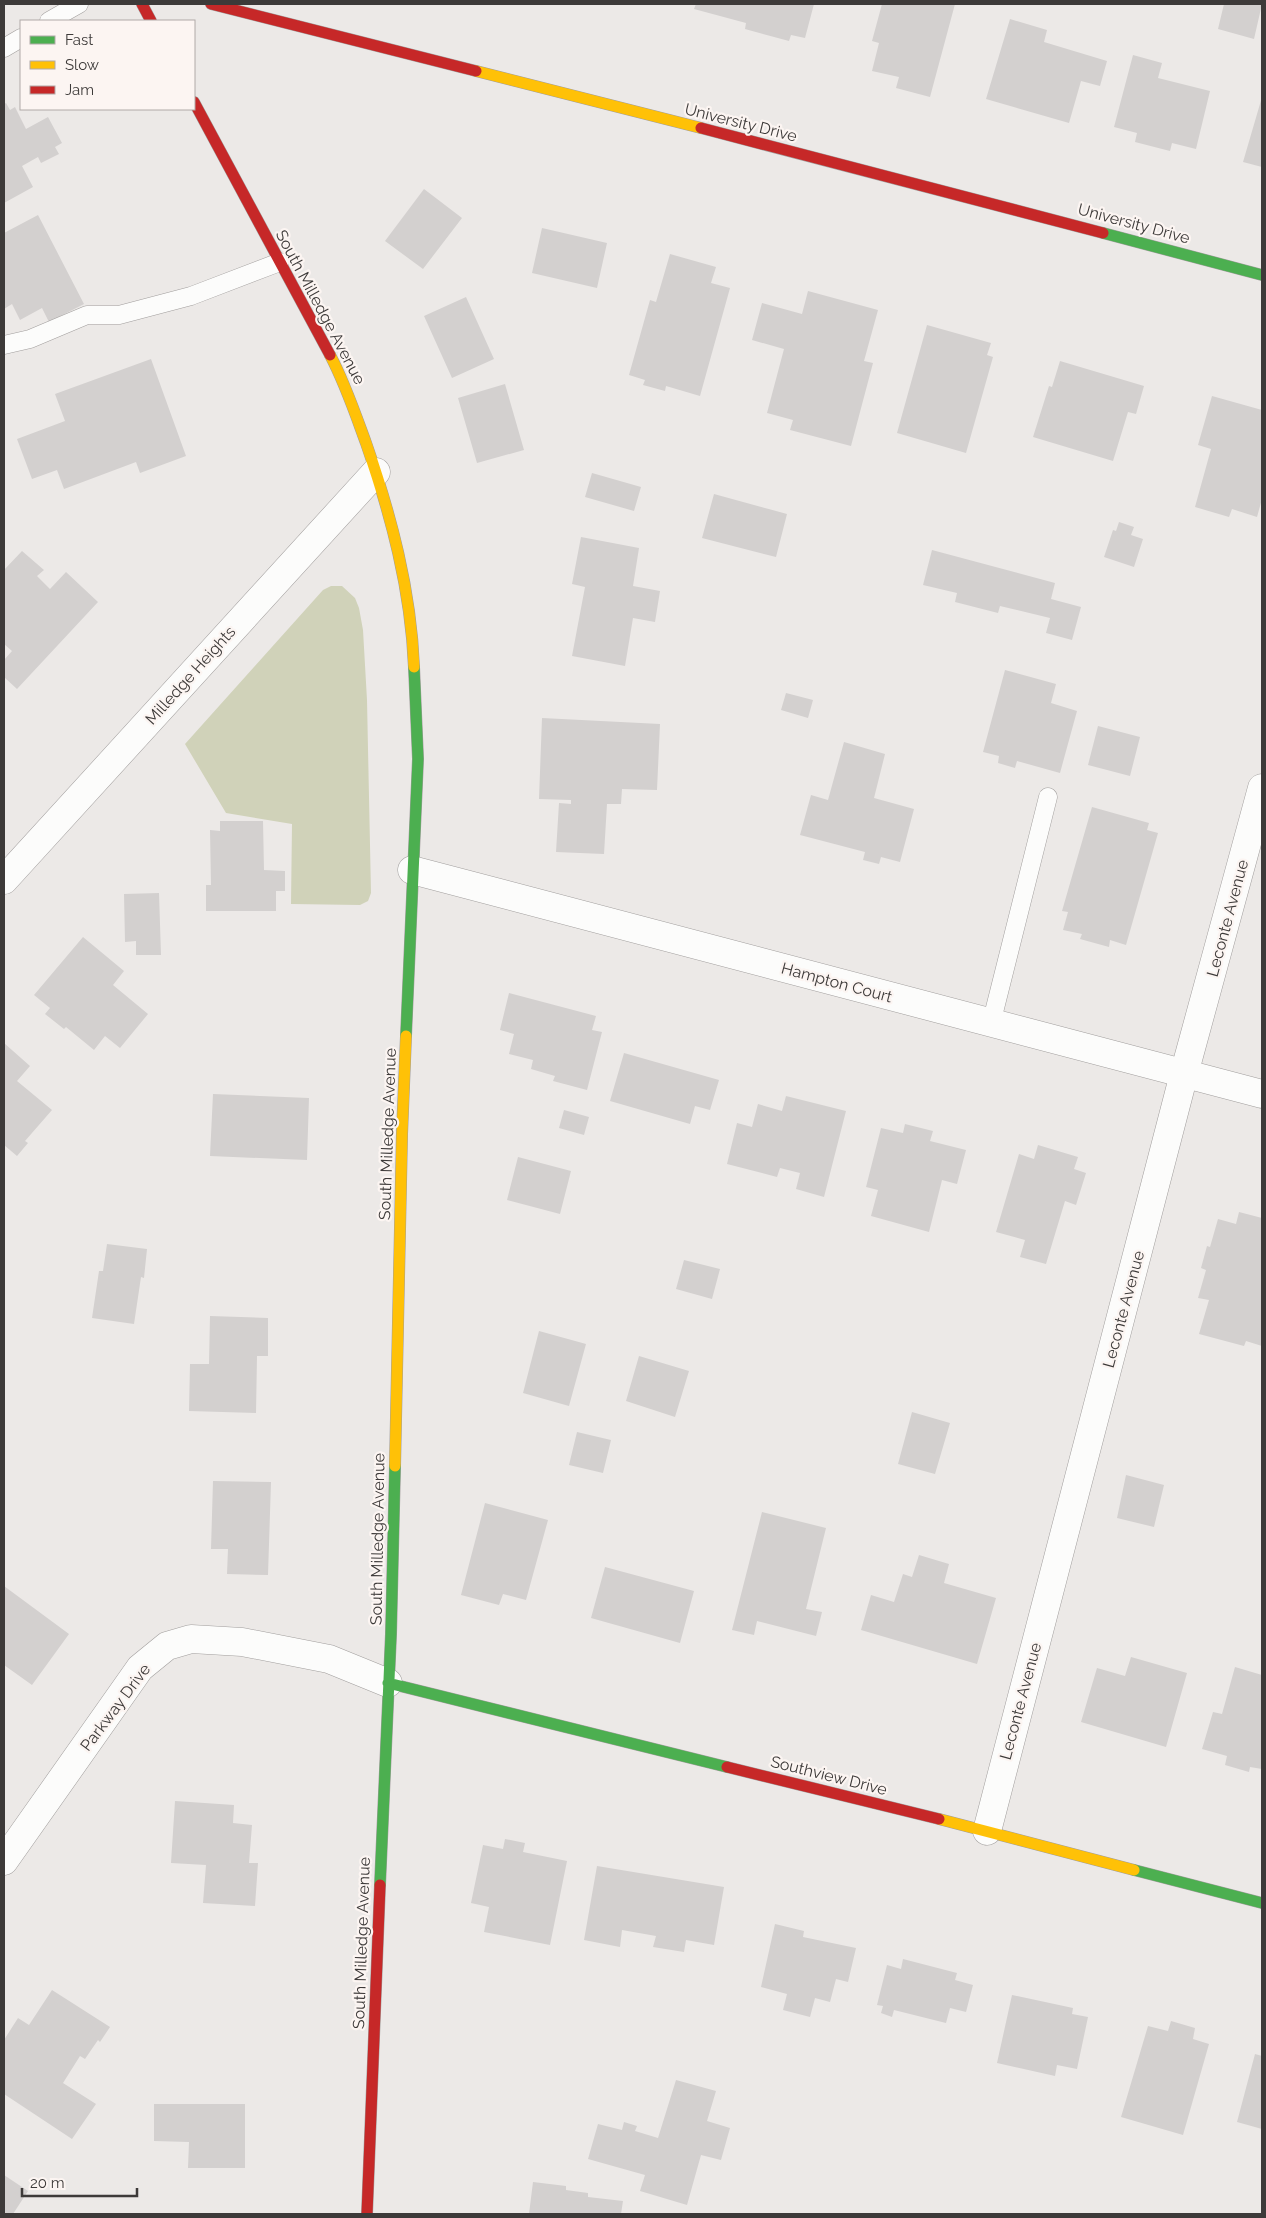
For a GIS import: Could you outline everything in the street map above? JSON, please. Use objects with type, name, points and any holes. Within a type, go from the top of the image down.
[{"type":"main road","points":[[142,4],[150,20]]},
{"type":"main road","name":"University Drive","points":[[211,4],[896,178],[1262,275]]},
{"type":"main road","name":"South Milledge Avenue","points":[[195,104],[345,383],[376,472],[400,558],[413,638],[418,759],[402,1134],[392,1634],[388,1683],[367,2214]]},
{"type":"main road","name":"Southview Drive","points":[[388,1683],[987,1831],[1262,1903]]},
{"type":"street","name":"Milledge Heights","points":[[4,880],[376,472]]},
{"type":"street","name":"Leconte Avenue","points":[[987,1831],[1184,1074],[1262,788]]},
{"type":"street","name":"Hampton Court","points":[[412,870],[1262,1094]]},
{"type":"street","name":"Parkway Drive","points":[[4,1861],[140,1668],[167,1646],[191,1639],[242,1642],[329,1659],[388,1683]]},
{"type":"lane","points":[[51,20],[79,4]]},
{"type":"lane","points":[[4,48],[20,39]]},
{"type":"lane","points":[[4,345],[30,339],[87,315],[119,314],[191,296],[280,262]]},
{"type":"lane","points":[[991,1024],[1048,797]]},
{"type":"green space","points":[[331,586],[342,586],[355,598],[363,630],[367,700],[371,893],[368,901],[360,905],[291,904],[292,824],[226,813],[185,744],[323,590]]},
{"type":"building","points":[[696,4],[814,4],[805,38],[791,35],[789,41],[745,29],[746,23],[694,9]]},
{"type":"building","points":[[882,4],[955,4],[930,97],[896,88],[899,77],[872,71],[879,43],[872,41]]},
{"type":"building","points":[[1224,4],[1262,4],[1254,39],[1218,29]]},
{"type":"building","points":[[1010,19],[1047,30],[1044,42],[1107,61],[1100,86],[1081,81],[1069,123],[986,99]]},
{"type":"building","points":[[1133,55],[1162,63],[1158,78],[1210,91],[1196,149],[1172,143],[1170,151],[1135,142],[1137,133],[1114,127]]},
{"type":"building","points":[[1262,97],[1262,167],[1243,162]]},
{"type":"building","points":[[6,103],[10,110],[15,107],[26,129],[48,117],[62,143],[55,147],[59,154],[41,163],[38,157],[22,166],[33,187],[4,203],[4,104]]},
{"type":"building","points":[[424,189],[462,218],[423,269],[385,241]]},
{"type":"building","points":[[38,215],[84,304],[49,322],[42,308],[20,320],[12,304],[4,309],[4,233]]},
{"type":"building","points":[[542,228],[607,243],[597,288],[532,273]]},
{"type":"building","points":[[670,254],[716,267],[711,283],[730,288],[700,396],[666,386],[665,391],[643,385],[645,380],[629,375],[650,300],[656,302]]},
{"type":"building","points":[[808,291],[878,310],[864,361],[873,363],[851,446],[790,430],[793,420],[767,413],[784,349],[752,340],[762,303],[802,314]]},
{"type":"building","points":[[466,297],[494,359],[452,378],[424,316]]},
{"type":"building","points":[[927,325],[991,343],[987,355],[993,357],[966,453],[897,433]]},
{"type":"building","points":[[151,359],[186,456],[140,473],[136,462],[64,489],[57,470],[32,479],[17,439],[65,421],[55,394]]},
{"type":"building","points":[[1060,361],[1144,386],[1136,414],[1128,412],[1113,461],[1033,437],[1049,386],[1052,387]]},
{"type":"building","points":[[505,384],[524,450],[477,463],[458,398]]},
{"type":"building","points":[[1212,396],[1262,410],[1262,499],[1257,517],[1232,509],[1229,517],[1195,507],[1211,449],[1198,445]]},
{"type":"building","points":[[592,473],[641,487],[634,511],[585,497]]},
{"type":"building","points":[[714,494],[787,514],[776,557],[702,538]]},
{"type":"building","points":[[1119,522],[1134,527],[1131,535],[1143,539],[1134,567],[1104,557],[1113,530],[1116,531]]},
{"type":"building","points":[[581,537],[639,548],[633,586],[660,591],[655,622],[633,618],[625,666],[572,656],[585,587],[572,584]]},
{"type":"building","points":[[932,550],[1055,583],[1051,599],[1081,607],[1072,640],[1046,633],[1050,618],[1000,606],[998,613],[955,602],[957,593],[923,585]]},
{"type":"building","points":[[22,551],[44,570],[37,576],[50,589],[66,572],[98,602],[17,689],[4,677],[4,660],[12,651],[4,644],[4,570]]},
{"type":"building","points":[[1005,670],[1056,684],[1051,703],[1077,711],[1060,773],[1017,761],[1015,768],[998,763],[999,756],[983,752]]},
{"type":"building","points":[[786,693],[813,700],[808,718],[781,710]]},
{"type":"building","points":[[542,718],[660,724],[657,790],[622,789],[621,804],[607,804],[604,854],[556,852],[559,803],[571,804],[571,800],[539,799]]},
{"type":"building","points":[[1098,726],[1140,737],[1130,776],[1088,765]]},
{"type":"building","points":[[844,742],[885,754],[874,798],[914,809],[900,862],[881,857],[879,864],[863,860],[865,852],[800,835],[811,795],[828,800]]},
{"type":"building","points":[[1092,807],[1149,823],[1147,830],[1158,833],[1126,945],[1110,940],[1109,947],[1080,939],[1082,934],[1063,930],[1068,912],[1062,911]]},
{"type":"building","points":[[220,821],[263,821],[264,870],[285,871],[285,891],[276,891],[276,911],[206,911],[206,885],[211,885],[210,830],[220,831]]},
{"type":"building","points":[[159,893],[161,955],[136,955],[136,941],[125,942],[124,894]]},
{"type":"building","points":[[83,937],[124,971],[113,985],[148,1014],[120,1048],[105,1036],[94,1050],[66,1027],[64,1029],[45,1014],[50,1008],[34,995]]},
{"type":"building","points":[[509,993],[596,1016],[592,1030],[602,1032],[587,1090],[553,1081],[555,1076],[531,1069],[533,1060],[509,1054],[514,1034],[500,1030]]},
{"type":"building","points":[[4,1043],[30,1066],[17,1081],[52,1110],[25,1141],[28,1143],[17,1156],[4,1145]]},
{"type":"building","points":[[624,1053],[719,1080],[710,1110],[695,1106],[690,1124],[610,1101]]},
{"type":"building","points":[[213,1094],[309,1098],[307,1160],[210,1156]]},
{"type":"building","points":[[786,1096],[846,1111],[824,1197],[796,1189],[800,1173],[780,1168],[777,1177],[727,1164],[737,1123],[752,1127],[758,1104],[782,1111]]},
{"type":"building","points":[[564,1110],[589,1117],[584,1135],[559,1128]]},
{"type":"building","points":[[905,1124],[933,1131],[930,1141],[966,1150],[957,1184],[942,1180],[929,1232],[871,1216],[878,1190],[866,1187],[881,1128],[903,1133]]},
{"type":"building","points":[[1038,1145],[1078,1157],[1074,1169],[1086,1173],[1076,1205],[1065,1201],[1046,1264],[1020,1257],[1025,1240],[996,1232],[1019,1154],[1034,1159]]},
{"type":"building","points":[[518,1157],[571,1171],[560,1214],[507,1200]]},
{"type":"building","points":[[1239,1212],[1262,1218],[1262,1346],[1246,1341],[1244,1346],[1199,1334],[1209,1300],[1198,1298],[1206,1270],[1201,1268],[1207,1246],[1210,1247],[1218,1219],[1236,1224]]},
{"type":"building","points":[[107,1244],[147,1249],[144,1278],[141,1277],[134,1324],[92,1318],[99,1271],[103,1271]]},
{"type":"building","points":[[684,1260],[720,1269],[712,1299],[676,1289]]},
{"type":"building","points":[[210,1316],[268,1318],[268,1356],[257,1356],[256,1413],[189,1411],[190,1364],[209,1364]]},
{"type":"building","points":[[539,1331],[586,1344],[569,1406],[523,1393]]},
{"type":"building","points":[[639,1356],[689,1371],[675,1417],[626,1401]]},
{"type":"building","points":[[912,1412],[950,1423],[935,1474],[898,1464]]},
{"type":"building","points":[[577,1432],[611,1440],[603,1473],[569,1465]]},
{"type":"building","points":[[1126,1475],[1164,1485],[1154,1527],[1117,1518]]},
{"type":"building","points":[[213,1481],[271,1482],[268,1575],[227,1574],[228,1549],[211,1549]]},
{"type":"building","points":[[485,1503],[548,1520],[526,1600],[503,1594],[499,1605],[461,1595]]},
{"type":"building","points":[[762,1512],[826,1528],[806,1609],[822,1612],[816,1636],[757,1621],[754,1635],[732,1630]]},
{"type":"building","points":[[919,1555],[949,1564],[944,1583],[996,1598],[977,1664],[861,1630],[871,1595],[894,1602],[903,1574],[912,1577]]},
{"type":"building","points":[[605,1567],[694,1591],[680,1643],[591,1618]]},
{"type":"building","points":[[4,1586],[69,1634],[32,1685],[4,1665]]},
{"type":"building","points":[[1131,1657],[1187,1673],[1166,1747],[1081,1722],[1097,1668],[1125,1676]]},
{"type":"building","points":[[1235,1667],[1262,1675],[1262,1769],[1250,1767],[1249,1772],[1225,1765],[1227,1756],[1202,1749],[1213,1712],[1222,1714]]},
{"type":"building","points":[[175,1801],[234,1805],[233,1823],[252,1825],[249,1863],[258,1863],[255,1906],[203,1903],[206,1865],[171,1863]]},
{"type":"building","points":[[505,1839],[525,1843],[523,1852],[567,1861],[550,1945],[484,1932],[489,1907],[471,1903],[483,1845],[503,1849]]},
{"type":"building","points":[[597,1866],[724,1887],[714,1945],[686,1940],[684,1952],[653,1947],[656,1936],[622,1930],[620,1947],[584,1940]]},
{"type":"building","points":[[775,1924],[804,1931],[803,1937],[856,1948],[848,1982],[836,1979],[830,2002],[815,1998],[810,2017],[783,2010],[787,1994],[761,1987]]},
{"type":"building","points":[[903,1959],[957,1973],[955,1980],[973,1985],[966,2012],[950,2008],[946,2023],[894,2010],[892,2017],[881,2013],[883,2006],[877,2005],[887,1965],[901,1969]]},
{"type":"building","points":[[52,1990],[110,2027],[85,2059],[80,2056],[63,2083],[96,2104],[72,2139],[4,2094],[4,2040],[18,2018],[29,2025]]},
{"type":"building","points":[[1012,1995],[1073,2008],[1072,2014],[1088,2017],[1077,2069],[1057,2065],[1055,2076],[997,2063]]},
{"type":"building","points":[[1171,2021],[1195,2028],[1193,2039],[1209,2044],[1183,2135],[1121,2117],[1148,2026],[1168,2031]]},
{"type":"building","points":[[1255,2054],[1262,2056],[1262,2129],[1237,2122]]},
{"type":"building","points":[[676,2080],[716,2091],[707,2121],[730,2128],[721,2160],[701,2155],[687,2205],[640,2191],[645,2175],[588,2159],[598,2124],[622,2130],[624,2122],[637,2126],[635,2131],[658,2138]]},
{"type":"building","points":[[154,2104],[245,2104],[245,2168],[188,2168],[189,2142],[154,2141]]},
{"type":"building","points":[[4,2175],[28,2191],[13,2214],[4,2214]]},
{"type":"building","points":[[533,2182],[566,2186],[566,2190],[588,2193],[588,2197],[623,2201],[621,2214],[529,2214]]},
{"type":"traffic: fast","points":[[1103,233],[1262,275]]},
{"type":"traffic: fast","points":[[406,1036],[418,759],[414,667]]},
{"type":"traffic: fast","points":[[380,1885],[391,1634],[395,1466]]},
{"type":"traffic: fast","points":[[388,1683],[727,1767]]},
{"type":"traffic: fast","points":[[1134,1870],[1262,1903]]},
{"type":"traffic: slow","points":[[476,71],[701,128]]},
{"type":"traffic: slow","points":[[330,355],[345,387],[384,498],[404,581],[409,610],[414,667]]},
{"type":"traffic: slow","points":[[395,1466],[406,1036]]},
{"type":"traffic: slow","points":[[939,1819],[1134,1870]]},
{"type":"traffic: jam","points":[[142,4],[150,20]]},
{"type":"traffic: jam","points":[[211,4],[476,71]]},
{"type":"traffic: jam","points":[[195,104],[330,355]]},
{"type":"traffic: jam","points":[[701,128],[1103,233]]},
{"type":"traffic: jam","points":[[727,1767],[939,1819]]},
{"type":"traffic: jam","points":[[367,2214],[380,1885]]}]
